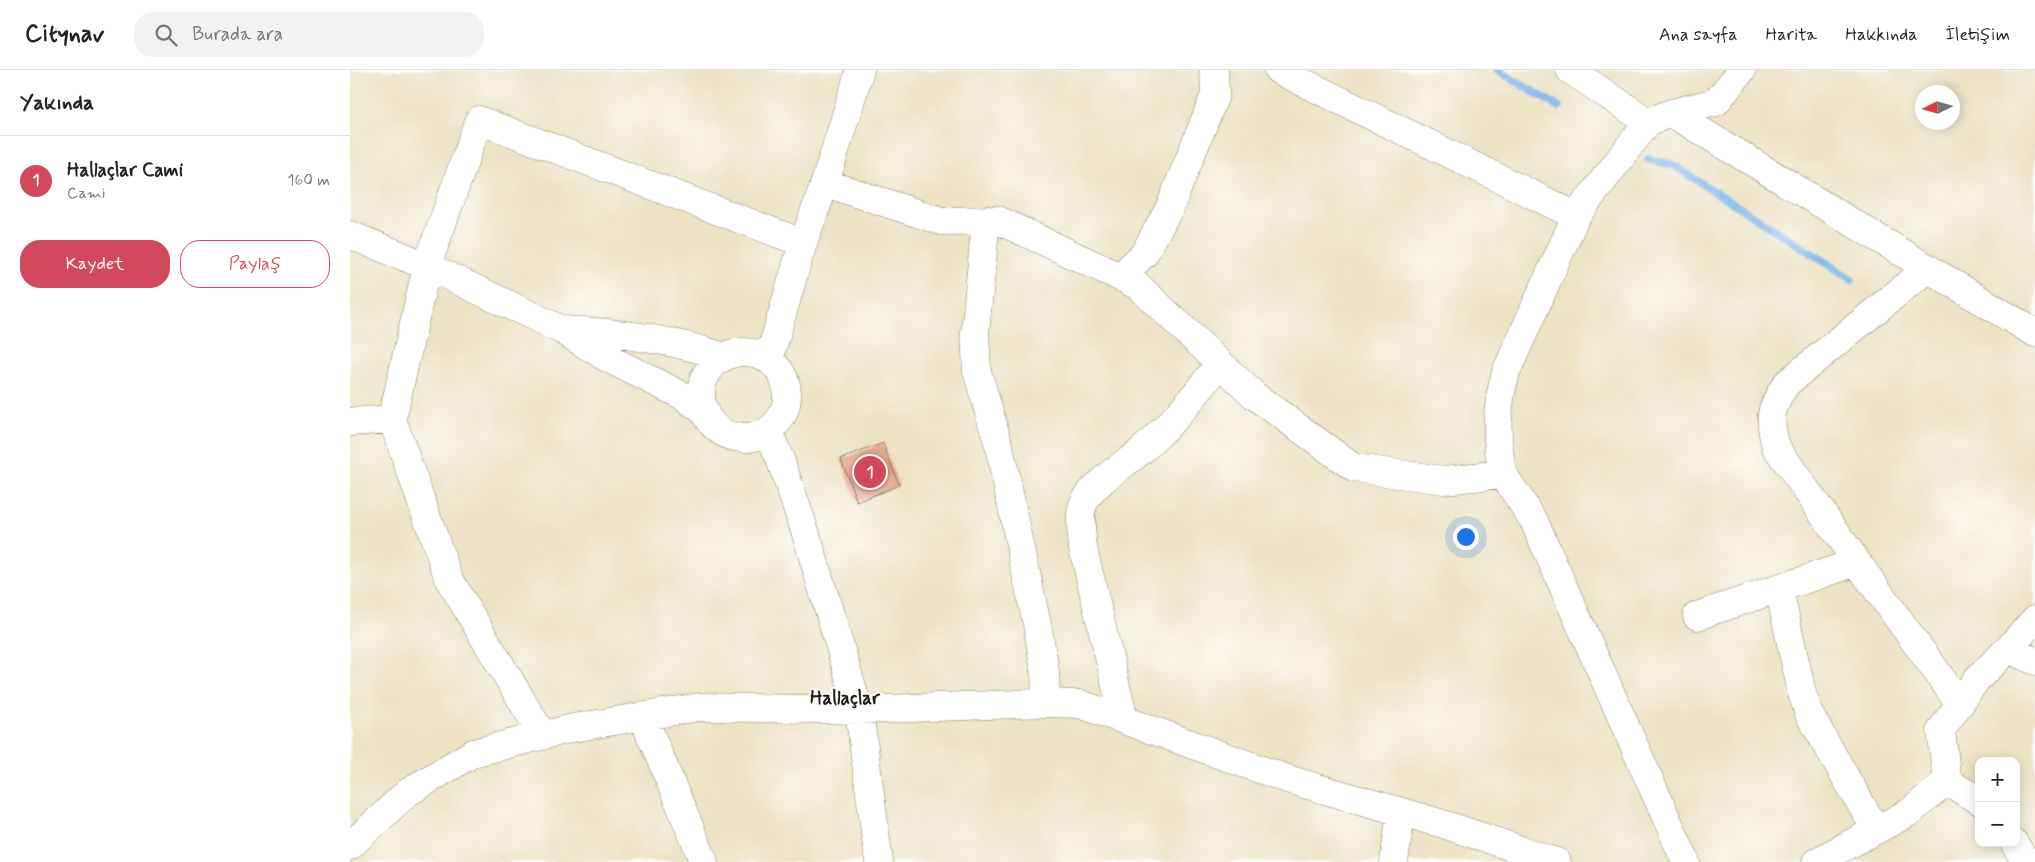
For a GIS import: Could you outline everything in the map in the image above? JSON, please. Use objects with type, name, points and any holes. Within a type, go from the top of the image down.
[{"type":"street","points":[[769,359],[803,243],[825,183],[860,70]]},
{"type":"street","points":[[1120,277],[1144,254],[1170,207],[1215,95],[1214,70]]},
{"type":"street","points":[[1278,70],[1576,216]]},
{"type":"street","points":[[1570,70],[1660,117],[1928,268],[2035,333]]},
{"type":"street","points":[[1686,862],[1534,521],[1503,474],[1496,430],[1501,392],[1506,372],[1576,216],[1660,117],[1716,102],[1742,70]]},
{"type":"street","points":[[543,736],[449,579],[392,419],[427,266],[479,120],[803,243]]},
{"type":"street","points":[[825,183],[941,221],[998,220],[1137,285],[1256,396],[1354,468],[1444,480],[1503,474]]},
{"type":"street","points":[[986,220],[975,333],[977,371],[999,446],[1038,629],[1046,703]]},
{"type":"street","points":[[350,235],[427,266],[562,330],[605,357],[683,396],[705,412]]},
{"type":"street","points":[[1928,268],[1787,382],[1774,402],[1770,425],[1776,447],[1960,704]]},
{"type":"street","points":[[562,330],[608,332],[627,335],[692,346],[724,356]]},
{"type":"street","points":[[743,352],[761,355],[769,359],[781,373],[787,390],[787,400],[781,417],[768,431],[751,437],[732,436],[716,427],[705,412],[702,404],[702,385],[710,368],[724,356],[743,352]]},
{"type":"street","points":[[1124,720],[1083,548],[1081,519],[1085,499],[1170,424],[1220,363]]},
{"type":"street","points":[[350,422],[392,419]]},
{"type":"street","points":[[768,431],[780,459],[805,531],[859,710],[879,862]]},
{"type":"street","points":[[1697,616],[1857,562]]},
{"type":"street","points":[[1780,588],[1802,693],[1809,714],[1876,830]]},
{"type":"street","points":[[1975,798],[1947,780],[1941,730],[1977,679],[2035,619]]},
{"type":"street","points":[[2008,649],[2035,661]]},
{"type":"street","points":[[350,846],[407,793],[473,753],[573,728],[699,707],[859,710],[1046,703],[1080,704],[1287,780],[1401,812],[1557,862]]},
{"type":"street","points":[[642,716],[704,862]]},
{"type":"street","points":[[1816,862],[1910,812],[1947,780]]},
{"type":"street","points":[[1394,862],[1401,812]]},
{"type":"street","points":[[2017,847],[2026,862]]},
{"type":"building","points":[[883,443],[899,485],[857,502],[841,459]]},
{"type":"waterway","points":[[1497,70],[1559,107]]},
{"type":"waterway","points":[[1648,159],[1673,165],[1852,279]]},
{"type":"place","name":"Hallaçlar Cami","points":[[870,472]]},
{"type":"district","name":"Hallaçlar","points":[[845,698]]}]
